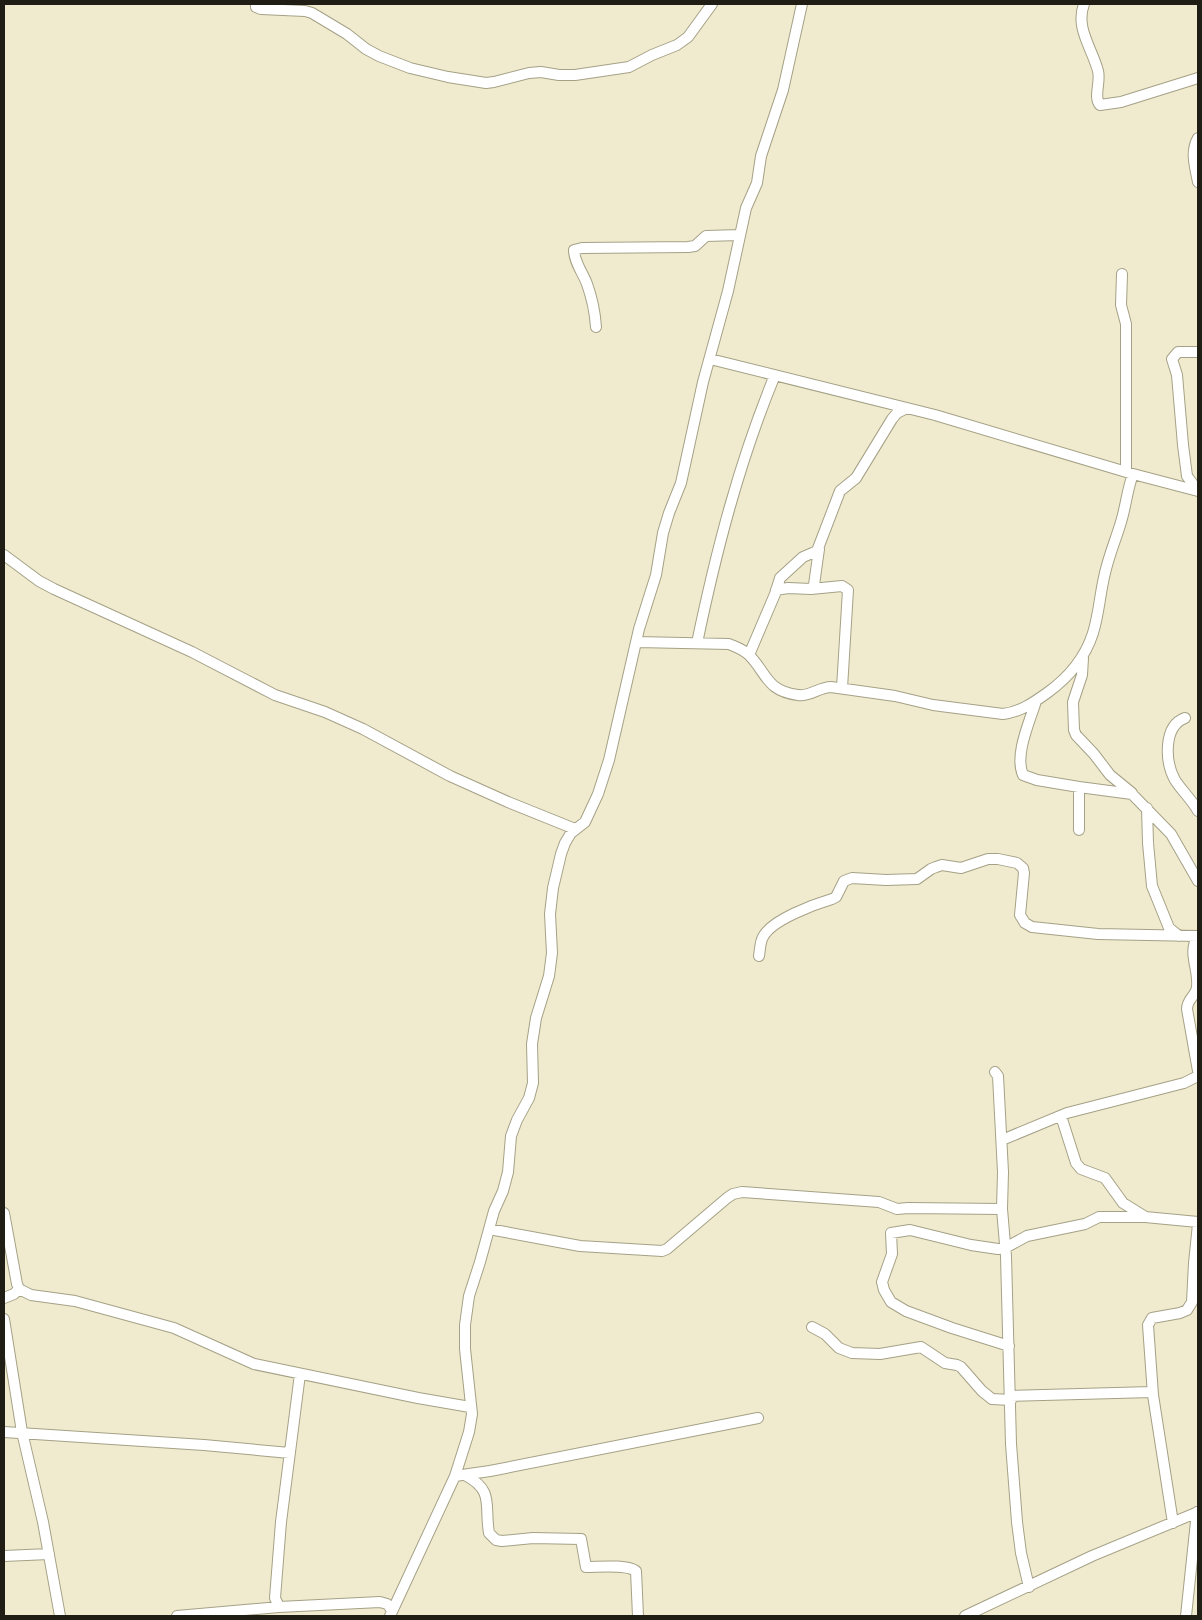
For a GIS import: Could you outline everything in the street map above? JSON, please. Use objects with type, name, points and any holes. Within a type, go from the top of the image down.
[{"type":"street","points":[[256,4],[261,9],[312,13],[347,34],[366,50],[410,68],[486,83],[541,72],[575,75],[629,67],[677,45],[688,36],[712,4]]},
{"type":"street","points":[[391,1613],[460,1475],[472,1414],[465,1349],[465,1326],[469,1296],[508,1172],[511,1136],[516,1120],[529,1098],[533,1083],[532,1044],[536,1018],[549,976],[552,953],[551,900],[561,854],[569,836],[585,822],[598,794],[609,760],[637,642],[656,575],[665,526],[682,483],[692,430],[746,208],[757,183],[761,156],[783,90],[802,4]]},
{"type":"street","points":[[1084,4],[1080,12],[1081,25],[1098,70],[1097,99],[1100,105],[1121,102],[1198,78]]},
{"type":"street","points":[[1198,138],[1193,158],[1198,182]]},
{"type":"street","points":[[596,327],[594,307],[574,250],[582,248],[688,247],[694,246],[706,236],[740,236]]},
{"type":"street","points":[[637,642],[729,644],[740,648],[749,655],[769,683],[786,692],[804,696],[826,687],[842,688],[895,696],[933,705],[1003,714],[1014,712],[1036,701],[1064,680],[1083,654],[1094,632],[1107,562],[1121,523],[1127,488],[1129,473],[1126,324],[1122,305],[1122,274]]},
{"type":"street","points":[[1198,352],[1178,352],[1172,359],[1178,384],[1187,476],[1198,491]]},
{"type":"street","points":[[710,359],[907,408],[1129,473],[1198,491]]},
{"type":"street","points":[[697,644],[729,505],[761,409],[775,375]]},
{"type":"street","points":[[811,589],[814,586],[819,548],[840,490],[856,478],[892,419],[907,408]]},
{"type":"street","points":[[749,655],[780,578],[803,557],[814,553],[819,548]]},
{"type":"street","points":[[4,555],[39,581],[62,593],[192,652],[275,695],[325,712],[363,729],[450,776],[575,830]]},
{"type":"street","points":[[776,590],[842,586],[848,590],[842,688]]},
{"type":"street","points":[[1083,654],[1082,675],[1073,702],[1074,730],[1076,735],[1110,774],[1128,788],[1171,834],[1198,881]]},
{"type":"street","points":[[1036,701],[1023,742],[1020,766],[1023,774],[1037,780],[1079,788],[1132,794]]},
{"type":"street","points":[[1185,718],[1179,720],[1170,731],[1169,760],[1174,778],[1198,812]]},
{"type":"street","points":[[1078,830],[1079,788]]},
{"type":"street","points":[[1147,808],[1151,881],[1169,928],[1179,936]]},
{"type":"street","points":[[759,956],[762,940],[768,930],[799,912],[836,897],[841,886],[848,879],[858,877],[886,880],[917,879],[931,868],[942,865],[961,868],[988,859],[1017,863],[1023,868],[1024,873],[1020,915],[1025,923],[1032,927],[1098,934],[1198,936],[1193,946],[1197,988],[1196,994],[1190,1000],[1187,1009],[1197,1054],[1198,1071]]},
{"type":"street","points":[[995,1072],[998,1076],[1004,1172],[1002,1209],[1011,1398],[1011,1444],[1017,1522],[1021,1553],[1029,1587]]},
{"type":"street","points":[[1002,1140],[1060,1116],[1184,1083],[1198,1076]]},
{"type":"street","points":[[1060,1116],[1076,1164],[1081,1169],[1105,1178],[1123,1203],[1145,1217]]},
{"type":"street","points":[[489,1229],[580,1246],[662,1251],[667,1249],[727,1198],[742,1192],[879,1202],[900,1209],[1002,1209]]},
{"type":"street","points":[[4,1216],[19,1289]]},
{"type":"street","points":[[1009,1346],[906,1311],[891,1302],[882,1282],[892,1254],[890,1235],[894,1232],[910,1230],[990,1249],[1005,1248],[1028,1236],[1085,1224],[1099,1217],[1145,1217],[1198,1223],[1192,1302],[1187,1310],[1152,1318],[1148,1325],[1152,1392],[1173,1523]]},
{"type":"street","points":[[19,1289],[31,1295],[75,1300],[174,1328],[254,1364],[470,1407]]},
{"type":"street","points":[[4,1300],[19,1289]]},
{"type":"street","points":[[4,1318],[22,1432],[43,1522],[60,1616]]},
{"type":"street","points":[[812,1326],[825,1334],[839,1348],[852,1353],[880,1354],[921,1347],[944,1363],[961,1367],[982,1391],[992,1399],[1152,1392]]},
{"type":"street","points":[[279,1608],[275,1598],[281,1522],[300,1374]]},
{"type":"street","points":[[460,1475],[490,1471],[758,1418]]},
{"type":"street","points":[[4,1432],[204,1445],[290,1453]]},
{"type":"street","points":[[460,1475],[478,1483],[485,1492],[488,1533],[496,1540],[577,1538],[582,1540],[586,1567],[633,1569],[636,1571],[638,1616]]},
{"type":"street","points":[[965,1616],[1092,1556],[1197,1512]]},
{"type":"street","points":[[1186,1616],[1197,1512]]},
{"type":"street","points":[[4,1556],[48,1554]]},
{"type":"street","points":[[178,1616],[334,1603],[380,1602],[387,1604],[391,1613]]}]
